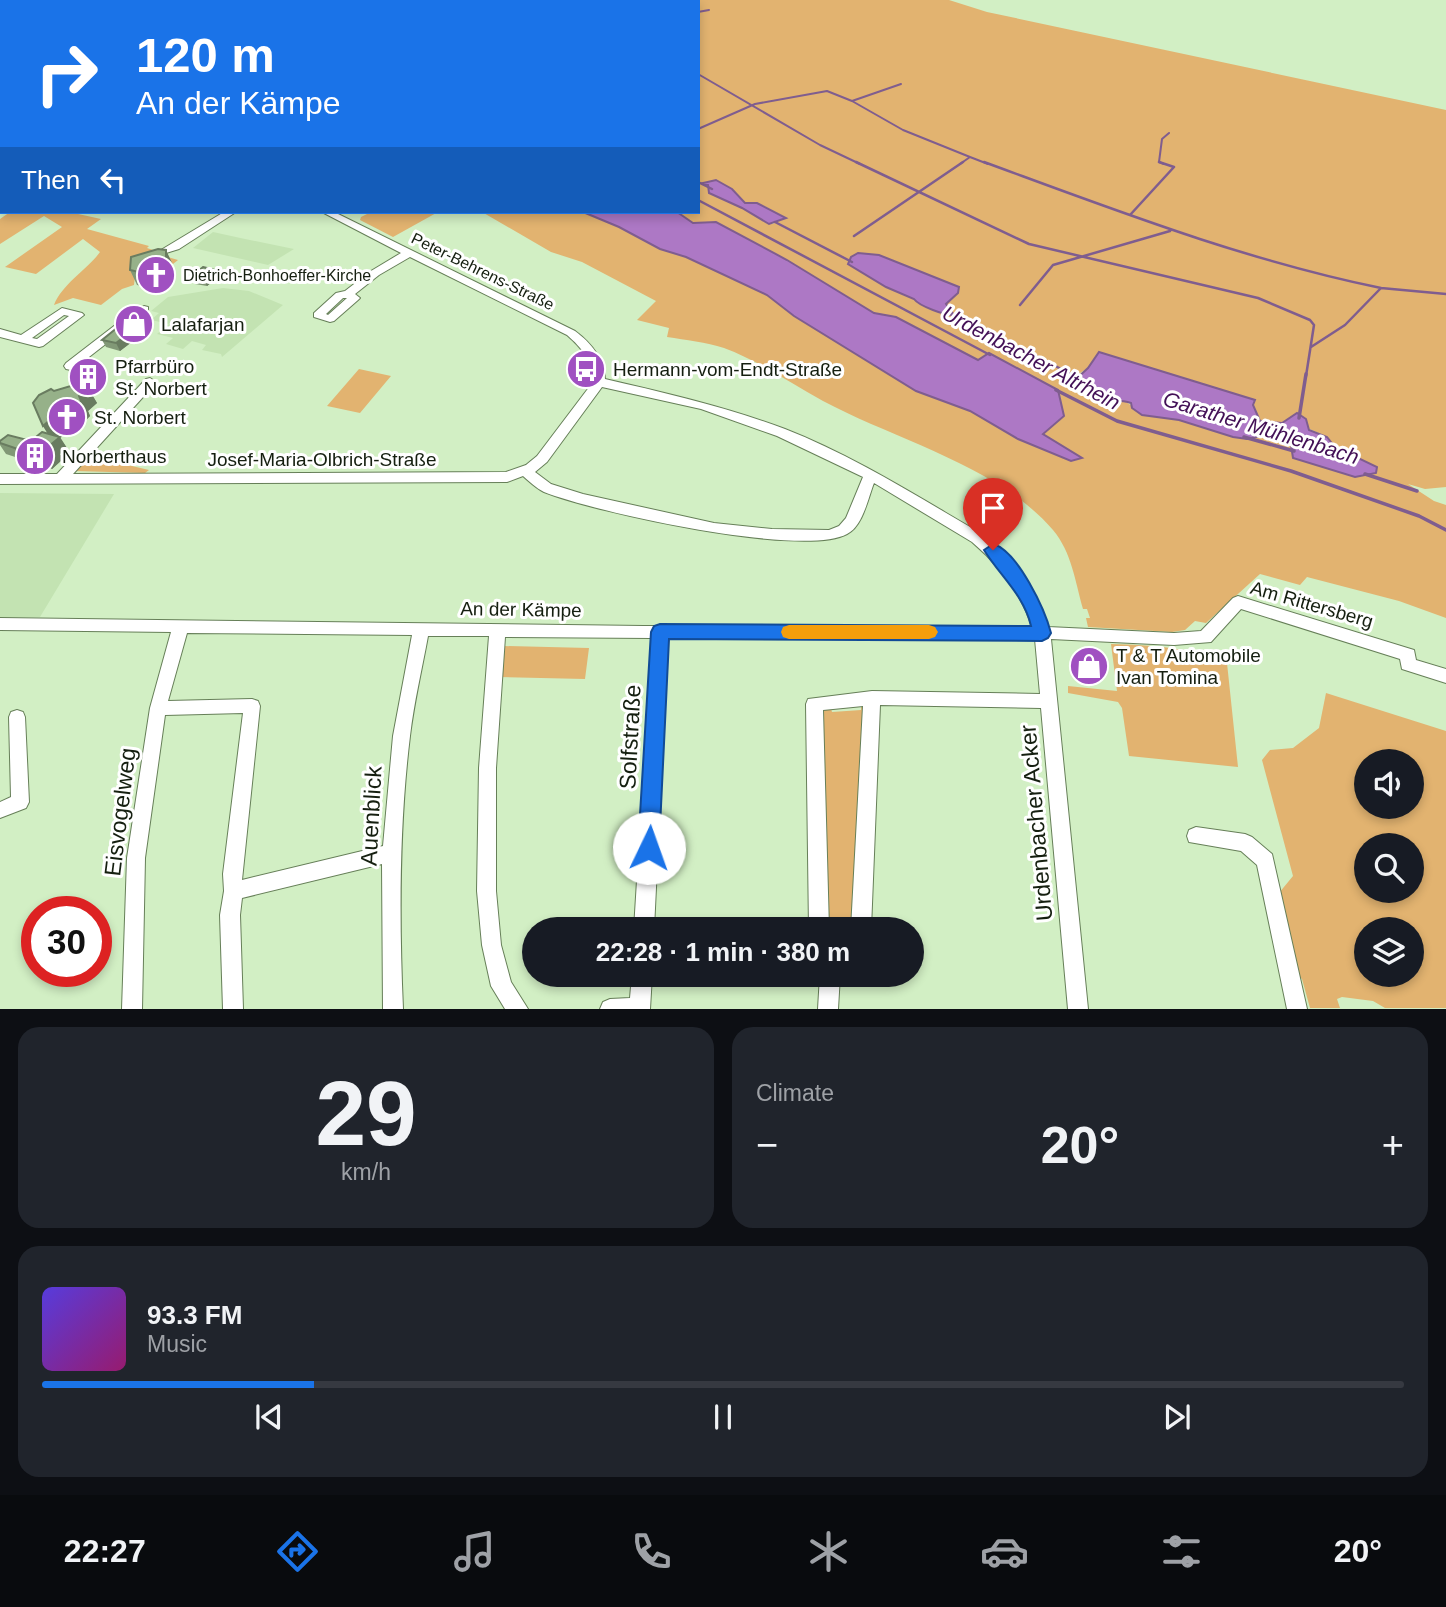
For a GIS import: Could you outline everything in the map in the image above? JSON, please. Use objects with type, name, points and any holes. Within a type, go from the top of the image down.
[{"type":"street","points":[[166,250],[228,214]]},
{"type":"street","name":"Peter-Behrens-Straße","points":[[331,214],[571,333],[592,354],[598,369],[599,382]]},
{"type":"street","points":[[348,294],[374,273],[409,253]]},
{"type":"street","points":[[76,371],[79,368],[70,366],[136,314]]},
{"type":"street","points":[[0,333],[23,339]]},
{"type":"street","points":[[61,478],[150,382]]},
{"type":"street","points":[[872,475],[852,521],[844,530],[828,535],[772,534],[714,528],[582,499],[546,487],[525,471],[542,459],[599,382],[707,407],[782,433],[872,475],[977,538],[993,550],[1014,574],[1037,613],[1042,633]]},
{"type":"street","name":"Josef-Maria-Olbrich-Straße","points":[[0,479],[496,478],[525,471]]},
{"type":"street","name":"Am Rittersberg","points":[[1042,633],[1174,639],[1205,637],[1238,602],[1408,654],[1408,664],[1446,676]]},
{"type":"street","name":"An der Kämpe","points":[[0,624],[660,632],[1042,633]]},
{"type":"street","name":"Eisvogelweg","points":[[132,1009],[136,858],[158,708],[181,626]]},
{"type":"street","name":"Auenblick","points":[[393,1009],[392,853],[400,748],[421,629]]},
{"type":"street","points":[[498,629],[489,709],[485,803],[488,898],[501,990],[518,1009]]},
{"type":"street","name":"Solfstraße","points":[[645,917],[660,632]]},
{"type":"street","name":"Urdenbacher Acker","points":[[1042,633],[1078,1009]]},
{"type":"street","points":[[862,917],[872,698]]},
{"type":"street","points":[[819,917],[814,704],[872,698],[1049,701]]},
{"type":"street","points":[[158,708],[252,706],[232,874],[234,891],[230,915],[233,1009]]},
{"type":"street","points":[[0,810],[20,802],[17,717]]},
{"type":"street","points":[[1196,836],[1245,843],[1265,860],[1297,1009]]},
{"type":"street","points":[[234,891],[392,853]]},
{"type":"street","points":[[610,1009],[640,1008],[641,987]]},
{"type":"street","points":[[828,1009],[829,987]]},
{"type":"shaded area","points":[[700,0],[949,0],[987,12],[1446,110],[1446,487],[1425,489],[1408,484],[1434,501],[1446,505],[1446,618],[1399,601],[1307,577],[1300,585],[1260,574],[1206,623],[1195,621],[1185,630],[1172,632],[1088,627],[1086,618],[1090,618],[1087,609],[1083,609],[1065,548],[1053,530],[1004,488],[945,456],[823,401],[737,353],[710,344],[667,337],[669,328],[637,320],[656,301],[582,262],[551,252],[485,214],[588,214],[660,249],[686,257],[767,295],[794,316],[916,391],[970,411],[1018,439],[1070,460],[1081,458],[1047,439],[978,360],[896,317],[874,313],[787,260],[716,222],[693,223],[680,214],[700,214]],"holes":[[[708,185],[730,191],[745,204],[764,206],[783,216],[773,224],[768,224],[710,193]],[[1099,352],[1254,400],[1253,405],[1260,421],[1282,423],[1290,420],[1327,437],[1335,447],[1376,467],[1376,472],[1355,477],[1293,458],[1290,440],[1292,433],[1285,431],[1247,439],[1179,420],[1147,416],[1123,400],[1113,402],[1091,388],[1080,373],[1088,368]]]},
{"type":"shaded area","points":[[7,214],[78,214],[101,219],[87,229],[149,246],[147,248],[156,251],[154,253],[178,260],[173,264],[164,262],[135,276],[134,285],[122,289],[101,305],[73,298],[54,305],[63,290],[100,252],[83,239],[36,274],[5,267],[62,227],[44,216],[0,244],[0,219]]},
{"type":"shaded area","points":[[367,214],[434,214],[393,237],[360,220]]},
{"type":"shaded area","points":[[213,232],[294,249],[268,265],[193,248]]},
{"type":"shaded area","points":[[223,288],[249,291],[283,305],[222,357],[221,354],[202,350],[206,345],[192,341],[183,349],[166,344],[173,338],[157,334],[169,324],[151,320],[159,313],[151,311],[168,297]]},
{"type":"shaded area","points":[[359,369],[391,376],[360,413],[327,406]]},
{"type":"shaded area","points":[[85,455],[149,470],[145,473],[74,471]]},
{"type":"shaded area","points":[[0,493],[114,494],[40,617],[0,617]]},
{"type":"shaded area","points":[[1111,644],[1170,648],[1198,653],[1227,663],[1238,767],[1129,756],[1122,708],[1118,702],[1068,693],[1068,686],[1117,691]]},
{"type":"shaded area","points":[[503,646],[589,648],[585,679],[497,677]]},
{"type":"shaded area","points":[[1326,693],[1446,731],[1446,1008],[1385,1008],[1373,1001],[1342,997],[1337,999],[1340,1008],[1310,1008],[1302,979],[1297,975],[1279,893],[1293,876],[1262,760],[1270,750],[1293,748],[1319,728]]},
{"type":"shaded area","points":[[861,703],[864,703],[853,917],[826,917],[819,718],[822,710],[830,705],[832,712],[861,710]]},
{"type":"water","points":[[716,180],[732,189],[745,203],[757,203],[786,218],[769,224],[709,193],[708,185],[703,183]]},
{"type":"water","points":[[588,214],[680,214],[693,223],[716,222],[787,260],[874,313],[896,317],[978,360],[989,353],[1058,390],[1064,416],[1043,434],[1082,458],[1071,461],[1018,439],[970,411],[916,391],[794,316],[767,295],[686,257],[660,249]]},
{"type":"water","points":[[858,253],[879,255],[959,287],[958,293],[946,304],[954,315],[927,307],[848,264],[851,257]]},
{"type":"water","points":[[1099,352],[1255,400],[1253,405],[1260,421],[1282,423],[1297,413],[1306,419],[1309,430],[1327,437],[1335,447],[1377,467],[1376,473],[1355,477],[1293,458],[1291,433],[1285,431],[1247,439],[1233,437],[1179,420],[1142,415],[1132,408],[1131,403],[1095,397],[1089,393],[1091,388],[1085,382],[1075,380]]},
{"type":"building","points":[[158,249],[166,250],[166,263],[143,273],[130,270],[131,257]]},
{"type":"building","points":[[203,267],[215,270],[204,279],[192,276]]},
{"type":"building","points":[[118,327],[133,330],[116,343],[102,340]]},
{"type":"building","points":[[74,385],[88,388],[79,396],[81,401],[73,409],[60,411],[43,426],[33,403],[39,395],[51,389],[54,391]]},
{"type":"building","points":[[42,432],[60,437],[49,446],[56,448],[44,458],[0,443],[8,435],[31,441]]},
{"type":"waterway","points":[[700,12],[709,10]]},
{"type":"waterway","points":[[700,75],[752,105]]},
{"type":"waterway","points":[[852,101],[901,84]]},
{"type":"waterway","points":[[752,105],[827,91],[852,101]]},
{"type":"waterway","points":[[852,101],[903,130],[970,157]]},
{"type":"waterway","points":[[700,128],[752,105]]},
{"type":"waterway","points":[[752,105],[820,145],[860,164]]},
{"type":"waterway","points":[[1159,162],[1162,139],[1169,133]]},
{"type":"waterway","points":[[960,164],[970,157]]},
{"type":"waterway","points":[[970,157],[988,164]]},
{"type":"waterway","points":[[856,162],[919,192]]},
{"type":"waterway","points":[[919,192],[963,162]]},
{"type":"waterway","points":[[984,162],[1131,216],[1230,248],[1330,277],[1381,288]]},
{"type":"waterway","points":[[1130,215],[1174,167],[1159,162]]},
{"type":"waterway","points":[[1159,162],[1164,164]]},
{"type":"waterway","name":"Garather Mühlenbach","points":[[700,183],[712,189]]},
{"type":"waterway","points":[[854,236],[919,192]]},
{"type":"waterway","points":[[919,192],[1029,244],[1082,257]]},
{"type":"waterway","name":"Urdenbacher Altrhein","points":[[700,201],[990,355]]},
{"type":"waterway","name":"Garather Mühlenbach","points":[[775,222],[852,262]]},
{"type":"waterway","points":[[1082,257],[1170,231]]},
{"type":"waterway","points":[[1020,305],[1053,265],[1082,257]]},
{"type":"waterway","points":[[1082,257],[1258,298],[1310,320],[1314,325],[1306,376]]},
{"type":"waterway","points":[[1311,347],[1345,325],[1381,288]]},
{"type":"waterway","points":[[1381,288],[1446,294]]},
{"type":"waterway","name":"Garather Mühlenbach","points":[[949,312],[1075,376]]},
{"type":"waterway","name":"Garather Mühlenbach","points":[[1072,374],[1080,378]]},
{"type":"waterway","points":[[1299,418],[1306,374]]},
{"type":"waterway","name":"Urdenbacher Altrhein","points":[[1056,390],[1117,421],[1291,471],[1419,516],[1446,530]]},
{"type":"waterway","name":"Garather Mühlenbach","points":[[1244,437],[1294,451]]},
{"type":"waterway","name":"Garather Mühlenbach","points":[[1365,474],[1417,491]]},
{"type":"slow traffic","points":[[789,632],[929,632]]},
{"type":"place","name":"Dietrich-Bonhoeffer-Kirche","points":[[156,275]]},
{"type":"place","name":"Lalafarjan","points":[[134,324]]},
{"type":"place","name":"Hermann-vom-Endt-Straße","points":[[586,369]]},
{"type":"place","name":"Pfarrbüro St. Norbert","points":[[88,377]]},
{"type":"place","name":"St. Norbert","points":[[67,417]]},
{"type":"place","name":"Norberthaus","points":[[35,456]]},
{"type":"place","name":"T & T Automobile Ivan Tomina","points":[[1089,666]]},
{"type":"route","points":[[649,848],[660,632],[1042,633],[1037,613],[1014,574],[993,550]]}]
